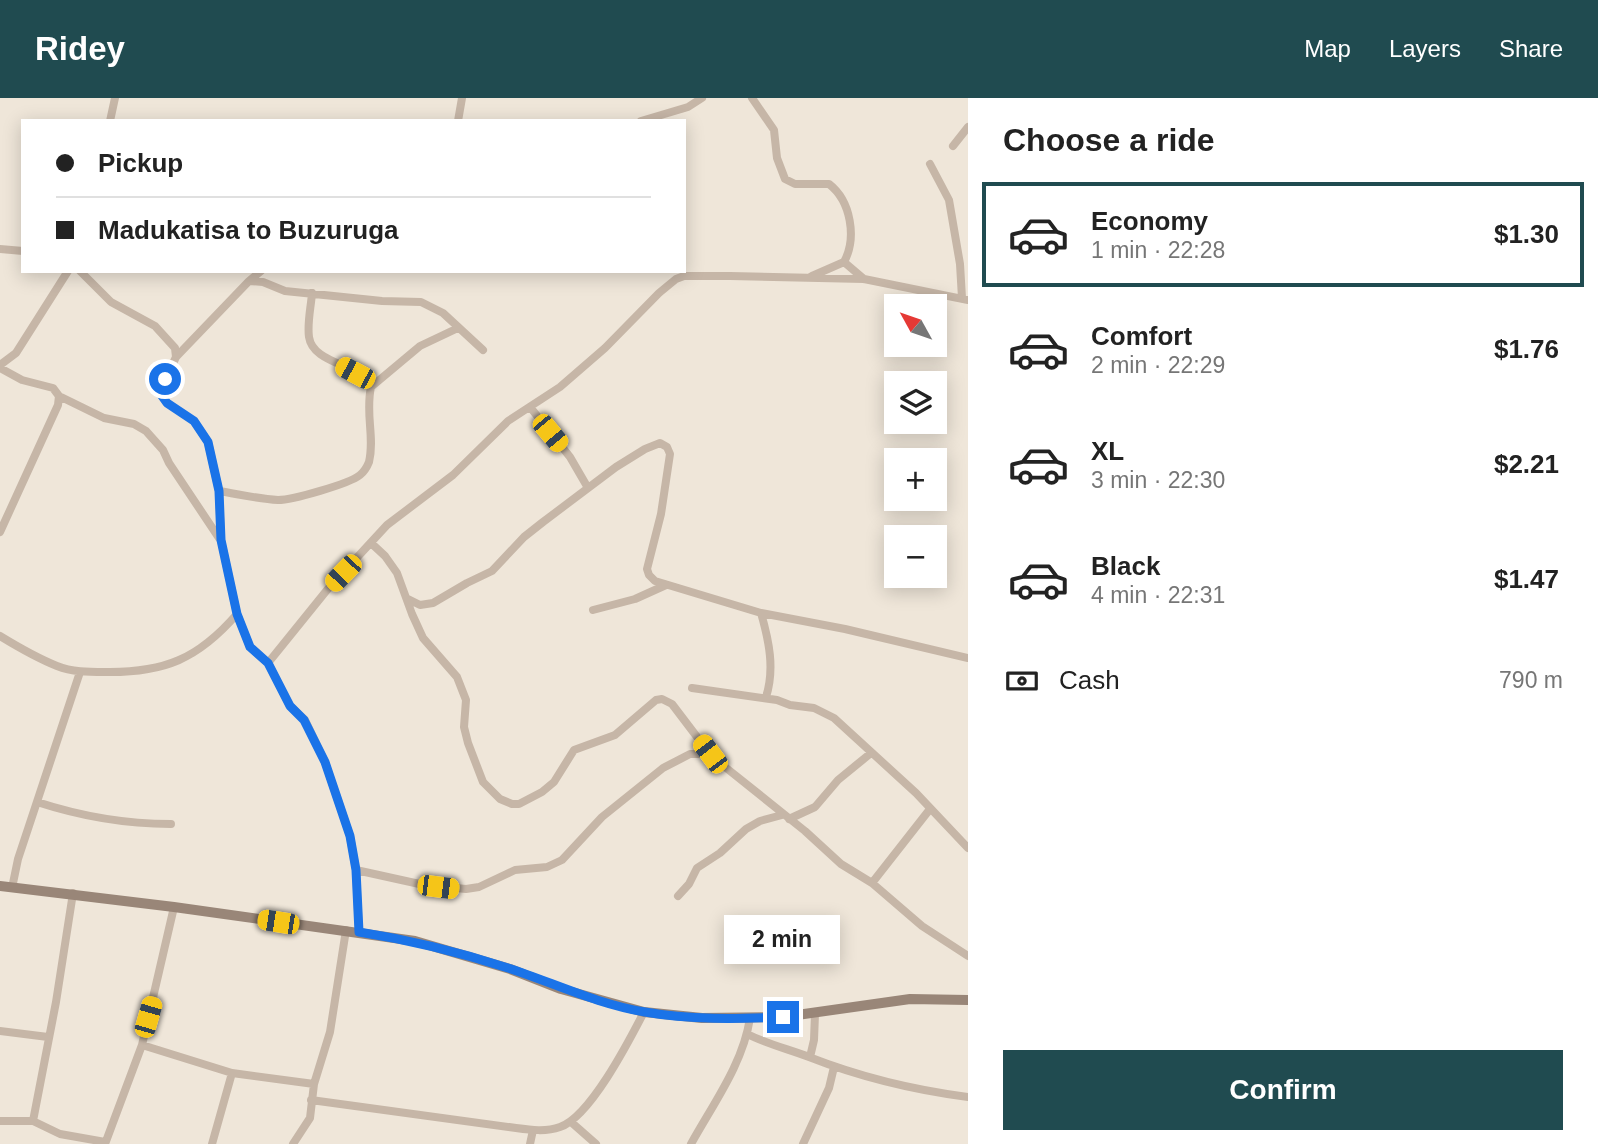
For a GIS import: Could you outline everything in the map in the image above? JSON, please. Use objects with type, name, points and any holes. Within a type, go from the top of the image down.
[{"type":"main road","points":[[6,887],[174,907],[415,941],[510,969],[561,989],[644,1012],[702,1018],[750,1018],[815,1014],[911,999],[968,1000]]},
{"type":"street","points":[[110,119],[115,98]]},
{"type":"street","points":[[458,119],[462,98]]},
{"type":"street","points":[[648,119],[688,107],[702,98]]},
{"type":"street","points":[[752,98],[774,130],[777,158],[785,179],[794,184],[829,184],[837,192],[844,205],[851,233],[844,262]]},
{"type":"street","points":[[953,146],[968,127]]},
{"type":"street","points":[[268,663],[327,590],[387,525],[453,475],[508,421],[560,387],[605,348],[676,279],[684,276],[864,279],[965,299],[949,200],[930,164]]},
{"type":"street","points":[[0,249],[21,251]]},
{"type":"street","points":[[809,277],[844,262]]},
{"type":"street","points":[[844,262],[864,279]]},
{"type":"street","points":[[67,273],[16,353],[0,366],[22,380],[53,388],[60,396],[104,418],[134,424],[146,432],[163,450],[221,540]]},
{"type":"street","points":[[82,273],[111,302],[155,326],[175,348],[176,357]]},
{"type":"street","points":[[259,273],[176,357],[162,387],[162,396],[167,403],[202,429],[214,458],[219,491],[221,540],[237,614],[250,647],[268,663],[290,706],[304,720],[317,743],[350,836],[356,870],[359,932]]},
{"type":"street","points":[[679,273],[684,276]]},
{"type":"street","points":[[249,281],[263,282],[285,291],[382,301],[421,302],[436,308],[483,350]]},
{"type":"street","points":[[312,293],[309,327],[311,343],[322,355],[365,377],[371,387]]},
{"type":"street","points":[[219,491],[280,500],[343,484],[359,476],[366,469],[370,456],[368,402],[371,387],[420,346],[458,328]]},
{"type":"street","points":[[0,532],[54,415],[60,396]]},
{"type":"street","points":[[530,407],[570,457],[588,488]]},
{"type":"street","points":[[408,599],[420,605],[433,603],[492,571],[524,537],[588,488],[645,449],[660,443],[667,447],[670,454],[667,480],[647,569],[655,581],[761,613],[845,629],[968,658]]},
{"type":"street","points":[[371,543],[393,565],[423,638],[457,677],[466,700],[464,727],[468,743],[483,782],[499,799],[519,804],[542,792],[554,782],[574,750],[615,734],[656,699],[662,699],[672,704],[710,754],[841,864],[872,883],[922,926],[968,956]]},
{"type":"street","points":[[593,610],[635,599],[666,585]]},
{"type":"street","points":[[761,613],[772,665],[766,697]]},
{"type":"street","points":[[0,636],[59,667],[79,672],[131,671],[171,663],[209,644],[237,614]]},
{"type":"street","points":[[6,887],[18,859],[79,672]]},
{"type":"street","points":[[692,688],[766,697],[825,712],[916,793],[968,848]]},
{"type":"street","points":[[678,896],[689,884],[697,868],[720,853],[746,829],[760,821],[786,817],[816,807],[838,780],[871,753]]},
{"type":"street","points":[[356,870],[424,885],[467,889],[479,887],[515,870],[547,867],[562,860],[602,817],[663,768],[690,754],[710,754]]},
{"type":"street","points":[[37,802],[61,810],[121,821],[171,824]]},
{"type":"street","points":[[872,883],[930,809]]},
{"type":"street","points":[[33,1122],[73,894]]},
{"type":"street","points":[[0,1121],[33,1122],[60,1134],[105,1143],[142,1045],[174,907]]},
{"type":"street","points":[[293,1144],[310,1118],[314,1084],[330,1032],[346,930]]},
{"type":"street","points":[[311,1100],[533,1130],[553,1129],[571,1122],[607,1078],[644,1012]]},
{"type":"street","points":[[810,1058],[815,1014]]},
{"type":"street","points":[[691,1144],[737,1062],[750,1018]]},
{"type":"street","points":[[0,1031],[48,1037]]},
{"type":"street","points":[[747,1034],[834,1067],[930,1092],[968,1097]]},
{"type":"street","points":[[142,1045],[232,1073],[314,1084]]},
{"type":"street","points":[[803,1144],[829,1088],[834,1067]]},
{"type":"street","points":[[212,1144],[232,1073]]},
{"type":"street","points":[[571,1122],[596,1144]]},
{"type":"street","points":[[530,1144],[533,1130]]},
{"type":"route","points":[[165,379],[162,396],[167,403],[202,429],[214,458],[219,491],[221,540],[242,631],[250,647],[268,663],[290,706],[304,720],[317,743],[339,801],[350,836],[356,870],[359,932],[415,941],[455,952],[561,989],[644,1012],[702,1018],[783,1017]]}]
